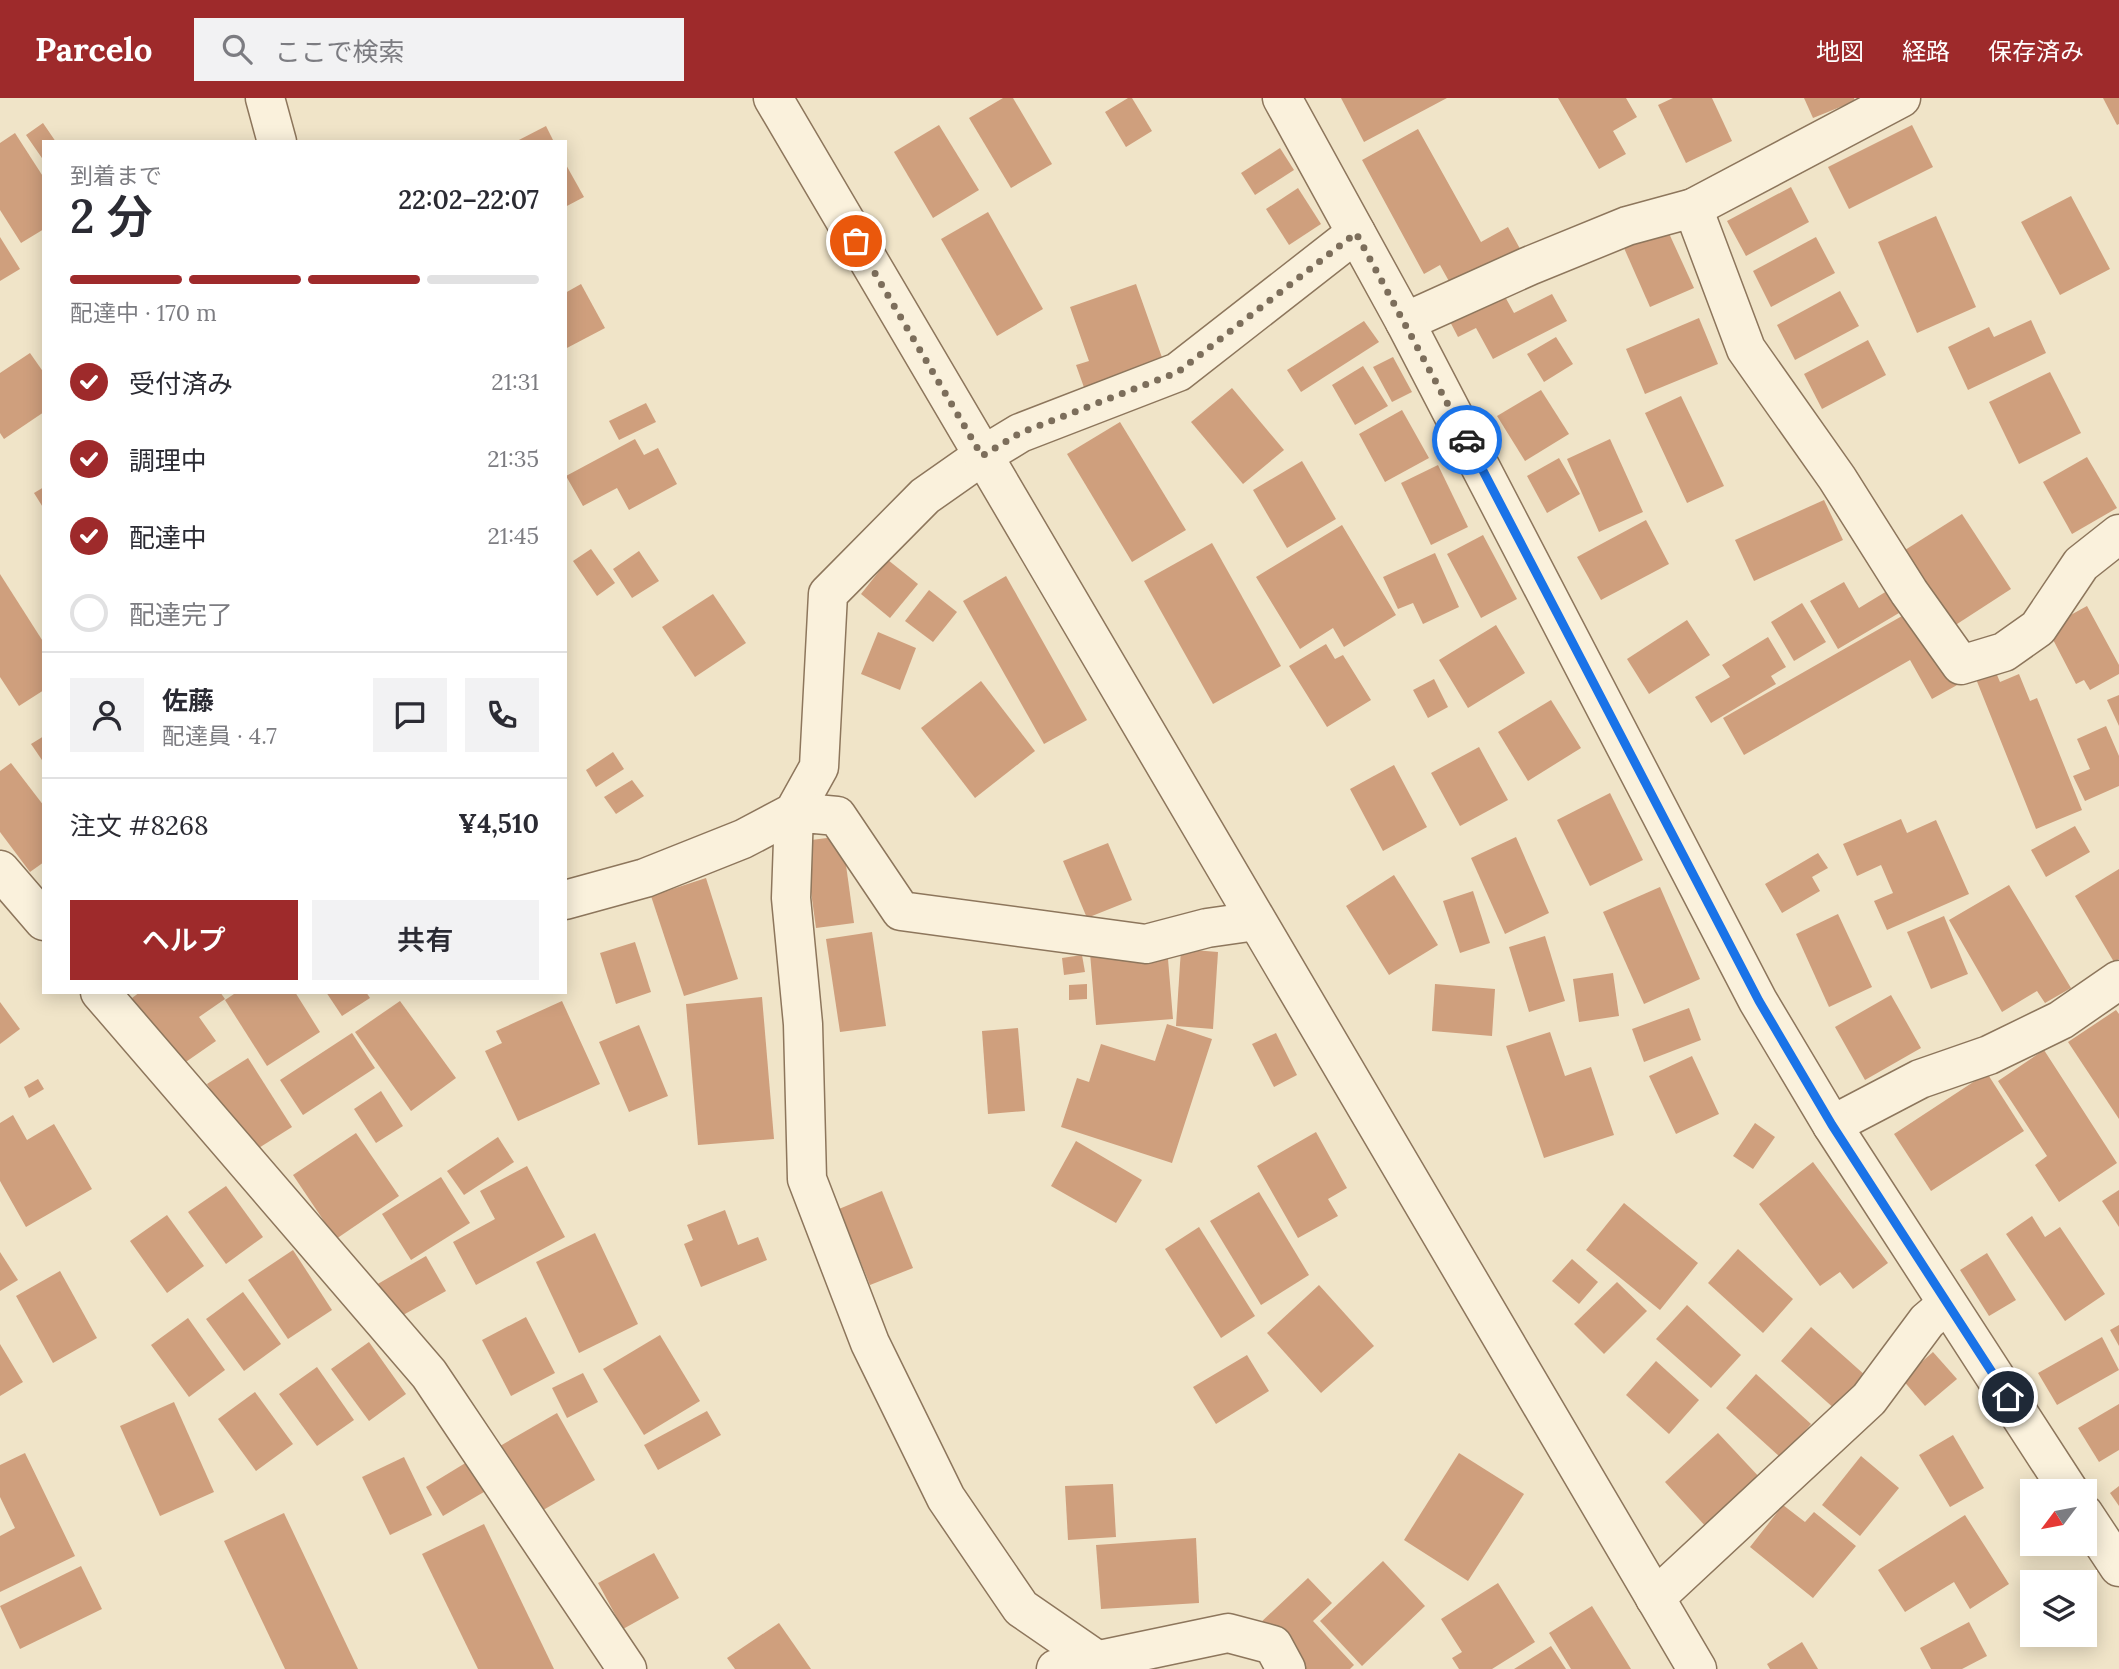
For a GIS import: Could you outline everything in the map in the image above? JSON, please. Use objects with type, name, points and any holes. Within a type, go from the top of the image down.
[{"type":"street","points":[[265,98],[276,140]]},
{"type":"street","points":[[773,98],[1697,1669]]},
{"type":"street","points":[[1282,98],[1405,322],[1759,1001],[1832,1125],[2061,1479]]},
{"type":"street","points":[[1405,322],[1528,266],[1627,226],[1693,208],[1901,98]]},
{"type":"street","points":[[1693,208],[1746,349],[1837,478],[1909,592],[1961,665],[2004,652],[2038,628],[2081,564],[2119,534]]},
{"type":"street","points":[[1095,1660],[1021,1608],[946,1498],[870,1343],[807,1179],[803,1024],[791,898],[794,812],[819,766],[828,594],[925,496],[982,456],[1020,433],[1178,372],[1356,233]]},
{"type":"street","points":[[567,899],[645,878],[743,839],[794,812],[837,816],[901,911],[1146,944],[1207,928],[1256,921]]},
{"type":"street","points":[[0,870],[42,919]]},
{"type":"street","points":[[1832,1125],[1920,1079],[1989,1055],[2061,1020],[2119,980]]},
{"type":"street","points":[[102,994],[429,1374],[627,1669]]},
{"type":"street","points":[[1656,1598],[1869,1399],[1927,1321],[1947,1304]]},
{"type":"street","points":[[2097,1534],[2119,1567]]},
{"type":"street","points":[[1056,1669],[1228,1633],[1273,1645],[1286,1669]]},
{"type":"building","points":[[1003,98],[1013,98],[1052,164],[1011,188],[969,118]]},
{"type":"building","points":[[1132,98],[1152,131],[1126,147],[1105,112]]},
{"type":"building","points":[[1341,98],[1447,98],[1364,142]]},
{"type":"building","points":[[1558,98],[1626,98],[1637,117],[1613,131],[1626,154],[1599,169]]},
{"type":"building","points":[[1673,98],[1712,98],[1732,141],[1686,163],[1658,105]]},
{"type":"building","points":[[1804,98],[1854,98],[1855,101],[1813,118]]},
{"type":"building","points":[[2103,98],[2119,98],[2119,124],[2117,125]]},
{"type":"building","points":[[43,123],[55,140],[42,140],[42,158],[26,135]]},
{"type":"building","points":[[939,125],[979,190],[933,218],[894,152]]},
{"type":"building","points":[[1912,125],[1933,167],[1849,209],[1828,167]]},
{"type":"building","points":[[546,126],[553,140],[519,140]]},
{"type":"building","points":[[1418,129],[1481,242],[1508,227],[1524,256],[1456,294],[1440,265],[1424,274],[1362,160]]},
{"type":"building","points":[[15,133],[42,175],[42,230],[21,243],[0,210],[0,143]]},
{"type":"building","points":[[1280,148],[1294,170],[1255,195],[1241,173]]},
{"type":"building","points":[[567,167],[584,197],[567,206]]},
{"type":"building","points":[[1791,187],[1809,222],[1746,256],[1727,221]]},
{"type":"building","points":[[1298,188],[1321,224],[1289,245],[1266,209]]},
{"type":"building","points":[[2071,196],[2110,269],[2060,295],[2021,222]]},
{"type":"building","points":[[988,212],[1043,309],[997,336],[941,239]]},
{"type":"building","points":[[1936,216],[1976,307],[1917,333],[1878,242]]},
{"type":"building","points":[[1667,229],[1694,288],[1650,307],[1624,248]]},
{"type":"building","points":[[0,237],[20,269],[0,281]]},
{"type":"building","points":[[1816,237],[1835,273],[1771,307],[1753,271]]},
{"type":"building","points":[[581,284],[605,328],[567,348],[567,292]]},
{"type":"building","points":[[1136,284],[1165,366],[1086,393],[1076,365],[1089,361],[1070,307]]},
{"type":"building","points":[[1498,284],[1514,313],[1552,294],[1567,321],[1493,359],[1476,328],[1458,337],[1445,312]]},
{"type":"building","points":[[1840,291],[1859,326],[1795,360],[1777,325]]},
{"type":"building","points":[[1699,318],[1718,364],[1645,394],[1626,349]]},
{"type":"building","points":[[2031,320],[2046,353],[1968,390],[1948,347],[1989,327],[1994,337]]},
{"type":"building","points":[[1364,321],[1379,342],[1301,392],[1287,370]]},
{"type":"building","points":[[1556,337],[1573,364],[1544,382],[1527,354]]},
{"type":"building","points":[[1868,340],[1886,375],[1822,409],[1804,374]]},
{"type":"building","points":[[30,353],[42,370],[42,413],[4,439],[0,433],[0,373]]},
{"type":"building","points":[[1393,357],[1412,392],[1392,402],[1373,367]]},
{"type":"building","points":[[1363,366],[1388,406],[1355,425],[1332,385]]},
{"type":"building","points":[[2050,372],[2081,433],[2019,464],[1989,402]]},
{"type":"building","points":[[1232,388],[1284,450],[1243,484],[1191,422]]},
{"type":"building","points":[[1541,390],[1569,434],[1525,461],[1497,416]]},
{"type":"building","points":[[1681,396],[1724,486],[1687,503],[1645,413]]},
{"type":"building","points":[[646,403],[656,422],[619,440],[609,421]]},
{"type":"building","points":[[1402,410],[1429,458],[1385,482],[1359,434]]},
{"type":"building","points":[[1120,422],[1186,530],[1132,562],[1067,454]]},
{"type":"building","points":[[635,439],[644,455],[658,448],[677,484],[629,510],[617,488],[583,506],[567,475]]},
{"type":"building","points":[[1610,439],[1643,512],[1599,532],[1567,459]]},
{"type":"building","points":[[2087,457],[2117,508],[2072,534],[2043,482]]},
{"type":"building","points":[[1559,458],[1580,494],[1547,513],[1527,476]]},
{"type":"building","points":[[1302,461],[1336,519],[1287,548],[1253,490]]},
{"type":"building","points":[[1438,465],[1468,527],[1431,545],[1401,483]]},
{"type":"building","points":[[42,488],[42,506],[34,493]]},
{"type":"building","points":[[1824,500],[1843,540],[1754,581],[1735,540]]},
{"type":"building","points":[[1962,514],[2011,589],[1954,626],[1905,550]]},
{"type":"building","points":[[1646,520],[1669,564],[1601,600],[1577,557]]},
{"type":"building","points":[[1342,525],[1396,615],[1344,647],[1333,628],[1300,649],[1256,577]]},
{"type":"building","points":[[1483,535],[1517,599],[1481,618],[1447,554]]},
{"type":"building","points":[[1212,543],[1281,666],[1213,704],[1144,581]]},
{"type":"building","points":[[591,549],[615,583],[597,596],[573,561]]},
{"type":"building","points":[[639,551],[659,581],[632,598],[613,569]]},
{"type":"building","points":[[1435,553],[1459,607],[1423,624],[1413,603],[1398,609],[1383,577]]},
{"type":"building","points":[[888,560],[918,584],[890,618],[861,594]]},
{"type":"building","points":[[0,574],[42,640],[42,691],[19,706],[0,677]]},
{"type":"building","points":[[1006,576],[1087,720],[1044,744],[963,601]]},
{"type":"building","points":[[1844,582],[1859,608],[1887,591],[1899,613],[1838,649],[1810,601]]},
{"type":"building","points":[[929,590],[957,612],[933,642],[905,621]]},
{"type":"building","points":[[713,594],[746,643],[695,677],[662,627]]},
{"type":"building","points":[[1802,603],[1826,642],[1794,661],[1771,622]]},
{"type":"building","points":[[2087,606],[2119,665],[2119,674],[2090,690],[2084,680],[2076,684],[2047,628]]},
{"type":"building","points":[[1916,608],[1959,684],[1932,699],[1910,660],[1744,755],[1723,718]]},
{"type":"building","points":[[1687,620],[1710,655],[1649,694],[1627,659]]},
{"type":"building","points":[[1496,625],[1525,673],[1468,708],[1439,660]]},
{"type":"building","points":[[878,632],[916,648],[900,690],[861,674]]},
{"type":"building","points":[[1768,637],[1786,667],[1771,676],[1776,684],[1711,723],[1695,697],[1730,677],[1722,665]]},
{"type":"building","points":[[1326,644],[1335,659],[1343,655],[1371,700],[1327,727],[1289,666]]},
{"type":"building","points":[[1991,661],[2000,682],[2019,674],[2030,701],[2037,698],[2082,810],[2036,829],[1972,669]]},
{"type":"building","points":[[1434,679],[1448,707],[1428,718],[1413,690]]},
{"type":"building","points":[[981,681],[1035,751],[975,798],[921,728]]},
{"type":"building","points":[[2119,695],[2119,726],[2107,700]]},
{"type":"building","points":[[1551,700],[1581,748],[1528,781],[1498,732]]},
{"type":"building","points":[[2106,726],[2119,756],[2119,786],[2085,801],[2073,776],[2090,769],[2077,739]]},
{"type":"building","points":[[42,737],[42,760],[31,744]]},
{"type":"building","points":[[1479,747],[1508,800],[1460,826],[1431,773]]},
{"type":"building","points":[[613,752],[624,769],[596,787],[586,770]]},
{"type":"building","points":[[11,763],[42,803],[42,863],[30,872],[0,832],[0,771]]},
{"type":"building","points":[[1394,765],[1427,827],[1383,851],[1350,789]]},
{"type":"building","points":[[632,780],[644,796],[616,814],[604,797]]},
{"type":"building","points":[[1610,793],[1643,860],[1590,886],[1557,820]]},
{"type":"building","points":[[1901,819],[1907,833],[1936,820],[1969,894],[1887,930],[1874,901],[1893,893],[1881,865],[1857,876],[1843,844]]},
{"type":"building","points":[[2075,826],[2090,852],[2046,877],[2031,850]]},
{"type":"building","points":[[842,836],[854,923],[816,928],[804,841]]},
{"type":"building","points":[[1516,837],[1549,913],[1505,934],[1471,858]]},
{"type":"building","points":[[1108,843],[1132,900],[1087,918],[1063,861]]},
{"type":"building","points":[[1818,853],[1828,868],[1812,877],[1820,891],[1782,913],[1765,884]]},
{"type":"building","points":[[2119,869],[2119,959],[2114,962],[2075,896]]},
{"type":"building","points":[[1394,875],[1438,945],[1389,975],[1346,906]]},
{"type":"building","points":[[706,878],[738,979],[684,996],[651,896]]},
{"type":"building","points":[[2009,885],[2071,988],[2045,1003],[2037,991],[2002,1012],[1949,920]]},
{"type":"building","points":[[1660,887],[1700,979],[1644,1004],[1603,912]]},
{"type":"building","points":[[1473,891],[1490,943],[1460,953],[1443,901]]},
{"type":"building","points":[[1838,914],[1872,987],[1829,1007],[1796,934]]},
{"type":"building","points":[[1944,916],[1968,974],[1931,989],[1907,932]]},
{"type":"building","points":[[872,932],[886,1026],[840,1032],[826,939]]},
{"type":"building","points":[[1545,936],[1565,1001],[1529,1012],[1509,947]]},
{"type":"building","points":[[635,942],[651,992],[616,1004],[600,953]]},
{"type":"building","points":[[1167,947],[1173,1019],[1096,1025],[1090,953]]},
{"type":"building","points":[[1181,949],[1218,952],[1213,1029],[1176,1026]]},
{"type":"building","points":[[1082,955],[1085,972],[1064,975],[1062,958]]},
{"type":"building","points":[[1613,973],[1619,1016],[1579,1022],[1573,979]]},
{"type":"building","points":[[1087,984],[1087,999],[1069,1000],[1069,985]]},
{"type":"building","points":[[1435,984],[1495,989],[1492,1036],[1432,1031]]},
{"type":"building","points":[[137,994],[221,994],[225,999],[199,1017],[216,1041],[180,1066],[132,998]]},
{"type":"building","points":[[234,994],[296,994],[320,1032],[267,1066],[225,1000]]},
{"type":"building","points":[[327,994],[367,994],[370,998],[342,1016]]},
{"type":"building","points":[[1891,995],[1921,1048],[1865,1080],[1835,1027]]},
{"type":"building","points":[[762,997],[774,1139],[698,1145],[686,1004]]},
{"type":"building","points":[[400,1001],[456,1078],[411,1111],[355,1032]]},
{"type":"building","points":[[562,1001],[600,1084],[518,1121],[485,1051],[502,1043],[496,1031]]},
{"type":"building","points":[[0,1002],[20,1029],[0,1044]]},
{"type":"building","points":[[1689,1008],[1701,1040],[1644,1062],[1632,1029]]},
{"type":"building","points":[[2116,1010],[2119,1014],[2119,1119],[2068,1042]]},
{"type":"building","points":[[1167,1024],[1212,1039],[1172,1163],[1061,1127],[1077,1078],[1089,1082],[1101,1044],[1155,1061]]},
{"type":"building","points":[[639,1025],[668,1096],[629,1112],[599,1042]]},
{"type":"building","points":[[1018,1028],[1025,1111],[988,1114],[982,1031]]},
{"type":"building","points":[[1550,1032],[1565,1076],[1591,1067],[1614,1135],[1544,1158],[1506,1046]]},
{"type":"building","points":[[352,1033],[375,1068],[303,1115],[280,1080]]},
{"type":"building","points":[[1276,1033],[1297,1075],[1274,1087],[1252,1044]]},
{"type":"building","points":[[2044,1050],[2117,1163],[2059,1202],[2035,1165],[2047,1156],[1998,1081]]},
{"type":"building","points":[[1692,1056],[1719,1114],[1676,1134],[1649,1076]]},
{"type":"building","points":[[248,1058],[292,1127],[251,1153],[207,1084]]},
{"type":"building","points":[[1987,1073],[2024,1131],[1931,1191],[1894,1134]]},
{"type":"building","points":[[38,1079],[44,1089],[29,1098],[24,1087]]},
{"type":"building","points":[[381,1091],[403,1126],[376,1143],[354,1109]]},
{"type":"building","points":[[13,1115],[27,1140],[54,1124],[92,1189],[26,1227],[0,1181],[0,1123]]},
{"type":"building","points":[[1755,1123],[1775,1137],[1753,1169],[1733,1156]]},
{"type":"building","points":[[1316,1132],[1347,1188],[1328,1199],[1338,1216],[1298,1238],[1257,1166]]},
{"type":"building","points":[[356,1133],[399,1196],[336,1239],[293,1175]]},
{"type":"building","points":[[498,1137],[514,1162],[464,1195],[447,1171]]},
{"type":"building","points":[[1076,1141],[1142,1180],[1116,1223],[1051,1186]]},
{"type":"building","points":[[1813,1162],[1888,1263],[1853,1289],[1840,1272],[1820,1286],[1759,1204]]},
{"type":"building","points":[[527,1166],[565,1237],[476,1285],[453,1242],[495,1219],[480,1191]]},
{"type":"building","points":[[441,1177],[470,1223],[411,1260],[382,1214]]},
{"type":"building","points":[[226,1186],[263,1237],[226,1264],[188,1212]]},
{"type":"building","points":[[2119,1190],[2119,1227],[2102,1201]]},
{"type":"building","points":[[882,1191],[913,1268],[870,1285],[839,1209]]},
{"type":"building","points":[[1259,1192],[1309,1275],[1261,1305],[1210,1221]]},
{"type":"building","points":[[1624,1203],[1698,1263],[1660,1310],[1586,1250]]},
{"type":"building","points":[[725,1210],[738,1245],[758,1237],[767,1260],[701,1287],[684,1244],[693,1240],[687,1225]]},
{"type":"building","points":[[167,1215],[204,1266],[167,1293],[130,1241]]},
{"type":"building","points":[[2032,1216],[2045,1237],[2060,1227],[2105,1294],[2065,1321],[2006,1234]]},
{"type":"building","points":[[1199,1227],[1255,1316],[1221,1338],[1165,1249]]},
{"type":"building","points":[[595,1233],[638,1324],[579,1353],[536,1262]]},
{"type":"building","points":[[1738,1249],[1793,1299],[1763,1333],[1708,1283]]},
{"type":"building","points":[[293,1250],[332,1310],[288,1339],[248,1280]]},
{"type":"building","points":[[0,1252],[18,1280],[0,1291]]},
{"type":"building","points":[[1987,1253],[2016,1300],[1989,1316],[1960,1270]]},
{"type":"building","points":[[426,1256],[446,1291],[396,1319],[376,1285]]},
{"type":"building","points":[[1572,1259],[1598,1282],[1579,1304],[1552,1281]]},
{"type":"building","points":[[60,1271],[97,1338],[53,1363],[16,1296]]},
{"type":"building","points":[[1617,1282],[1647,1311],[1604,1354],[1574,1324]]},
{"type":"building","points":[[1319,1285],[1374,1346],[1321,1393],[1267,1333]]},
{"type":"building","points":[[243,1292],[281,1344],[244,1371],[206,1319]]},
{"type":"building","points":[[1687,1305],[1741,1355],[1711,1388],[1656,1339]]},
{"type":"building","points":[[526,1317],[555,1373],[511,1396],[482,1340]]},
{"type":"building","points":[[188,1318],[225,1370],[189,1397],[151,1345]]},
{"type":"building","points":[[2119,1325],[2119,1346],[2110,1330]]},
{"type":"building","points":[[1811,1327],[1866,1376],[1836,1410],[1781,1361]]},
{"type":"building","points":[[660,1335],[700,1401],[644,1435],[603,1369]]},
{"type":"building","points":[[2102,1337],[2119,1370],[2057,1405],[2038,1373]]},
{"type":"building","points":[[369,1342],[406,1394],[369,1421],[331,1369]]},
{"type":"building","points":[[0,1344],[23,1382],[0,1396]]},
{"type":"building","points":[[1933,1352],[1957,1379],[1925,1406],[1902,1379]]},
{"type":"building","points":[[1247,1355],[1269,1391],[1216,1424],[1193,1387]]},
{"type":"building","points":[[1656,1361],[1699,1400],[1669,1434],[1626,1395]]},
{"type":"building","points":[[317,1367],[354,1420],[317,1446],[279,1394]]},
{"type":"building","points":[[583,1373],[598,1402],[567,1418],[552,1388]]},
{"type":"building","points":[[1756,1374],[1811,1424],[1781,1458],[1726,1408]]},
{"type":"building","points":[[255,1392],[293,1444],[256,1471],[218,1419]]},
{"type":"building","points":[[174,1402],[214,1492],[160,1516],[120,1426]]},
{"type":"building","points":[[2119,1404],[2119,1450],[2099,1462],[2078,1428]]},
{"type":"building","points":[[707,1411],[721,1435],[658,1470],[644,1445]]},
{"type":"building","points":[[557,1413],[595,1480],[538,1513],[500,1446]]},
{"type":"building","points":[[1718,1433],[1762,1480],[1708,1529],[1665,1482]]},
{"type":"building","points":[[1953,1435],[1984,1488],[1950,1507],[1919,1455]]},
{"type":"building","points":[[25,1453],[75,1556],[0,1592],[0,1536],[15,1528],[0,1497],[0,1465]]},
{"type":"building","points":[[1459,1453],[1524,1494],[1468,1581],[1404,1540]]},
{"type":"building","points":[[1861,1456],[1899,1488],[1860,1536],[1822,1505]]},
{"type":"building","points":[[404,1457],[432,1515],[390,1535],[362,1477]]},
{"type":"building","points":[[472,1459],[489,1489],[443,1516],[426,1487]]},
{"type":"building","points":[[1113,1484],[1116,1537],[1068,1540],[1065,1486]]},
{"type":"building","points":[[2119,1486],[2119,1506],[2110,1493]]},
{"type":"building","points":[[1783,1505],[1805,1522],[1814,1512],[1856,1546],[1813,1598],[1750,1547]]},
{"type":"building","points":[[284,1513],[358,1669],[285,1669],[224,1541]]},
{"type":"building","points":[[1965,1515],[2009,1584],[1970,1609],[1954,1582],[1905,1612],[1878,1570]]},
{"type":"building","points":[[484,1524],[554,1669],[478,1669],[422,1554]]},
{"type":"building","points":[[1196,1538],[1199,1603],[1101,1609],[1096,1545]]},
{"type":"building","points":[[654,1553],[679,1598],[623,1629],[598,1583]]},
{"type":"building","points":[[1383,1561],[1425,1606],[1362,1666],[1320,1621]]},
{"type":"building","points":[[81,1566],[102,1609],[20,1649],[0,1606]]},
{"type":"building","points":[[1308,1578],[1332,1603],[1313,1621],[1354,1665],[1350,1669],[1299,1669],[1258,1625]]},
{"type":"building","points":[[1498,1583],[1535,1642],[1492,1669],[1459,1669],[1452,1658],[1462,1652],[1441,1619]]},
{"type":"building","points":[[1592,1606],[1631,1669],[1571,1669],[1549,1633]]},
{"type":"building","points":[[1969,1622],[1987,1656],[1962,1669],[1931,1669],[1920,1648]]},
{"type":"building","points":[[779,1623],[811,1669],[735,1669],[727,1658]]},
{"type":"building","points":[[1802,1642],[1818,1669],[1770,1669],[1767,1664]]},
{"type":"building","points":[[1551,1646],[1566,1669],[1514,1669]]},
{"type":"way so far","points":[[856,241],[982,456],[1020,433],[1178,372],[1356,233],[1467,440]]},
{"type":"route","points":[[1467,440],[1759,1001],[1832,1125],[2008,1397]]}]
